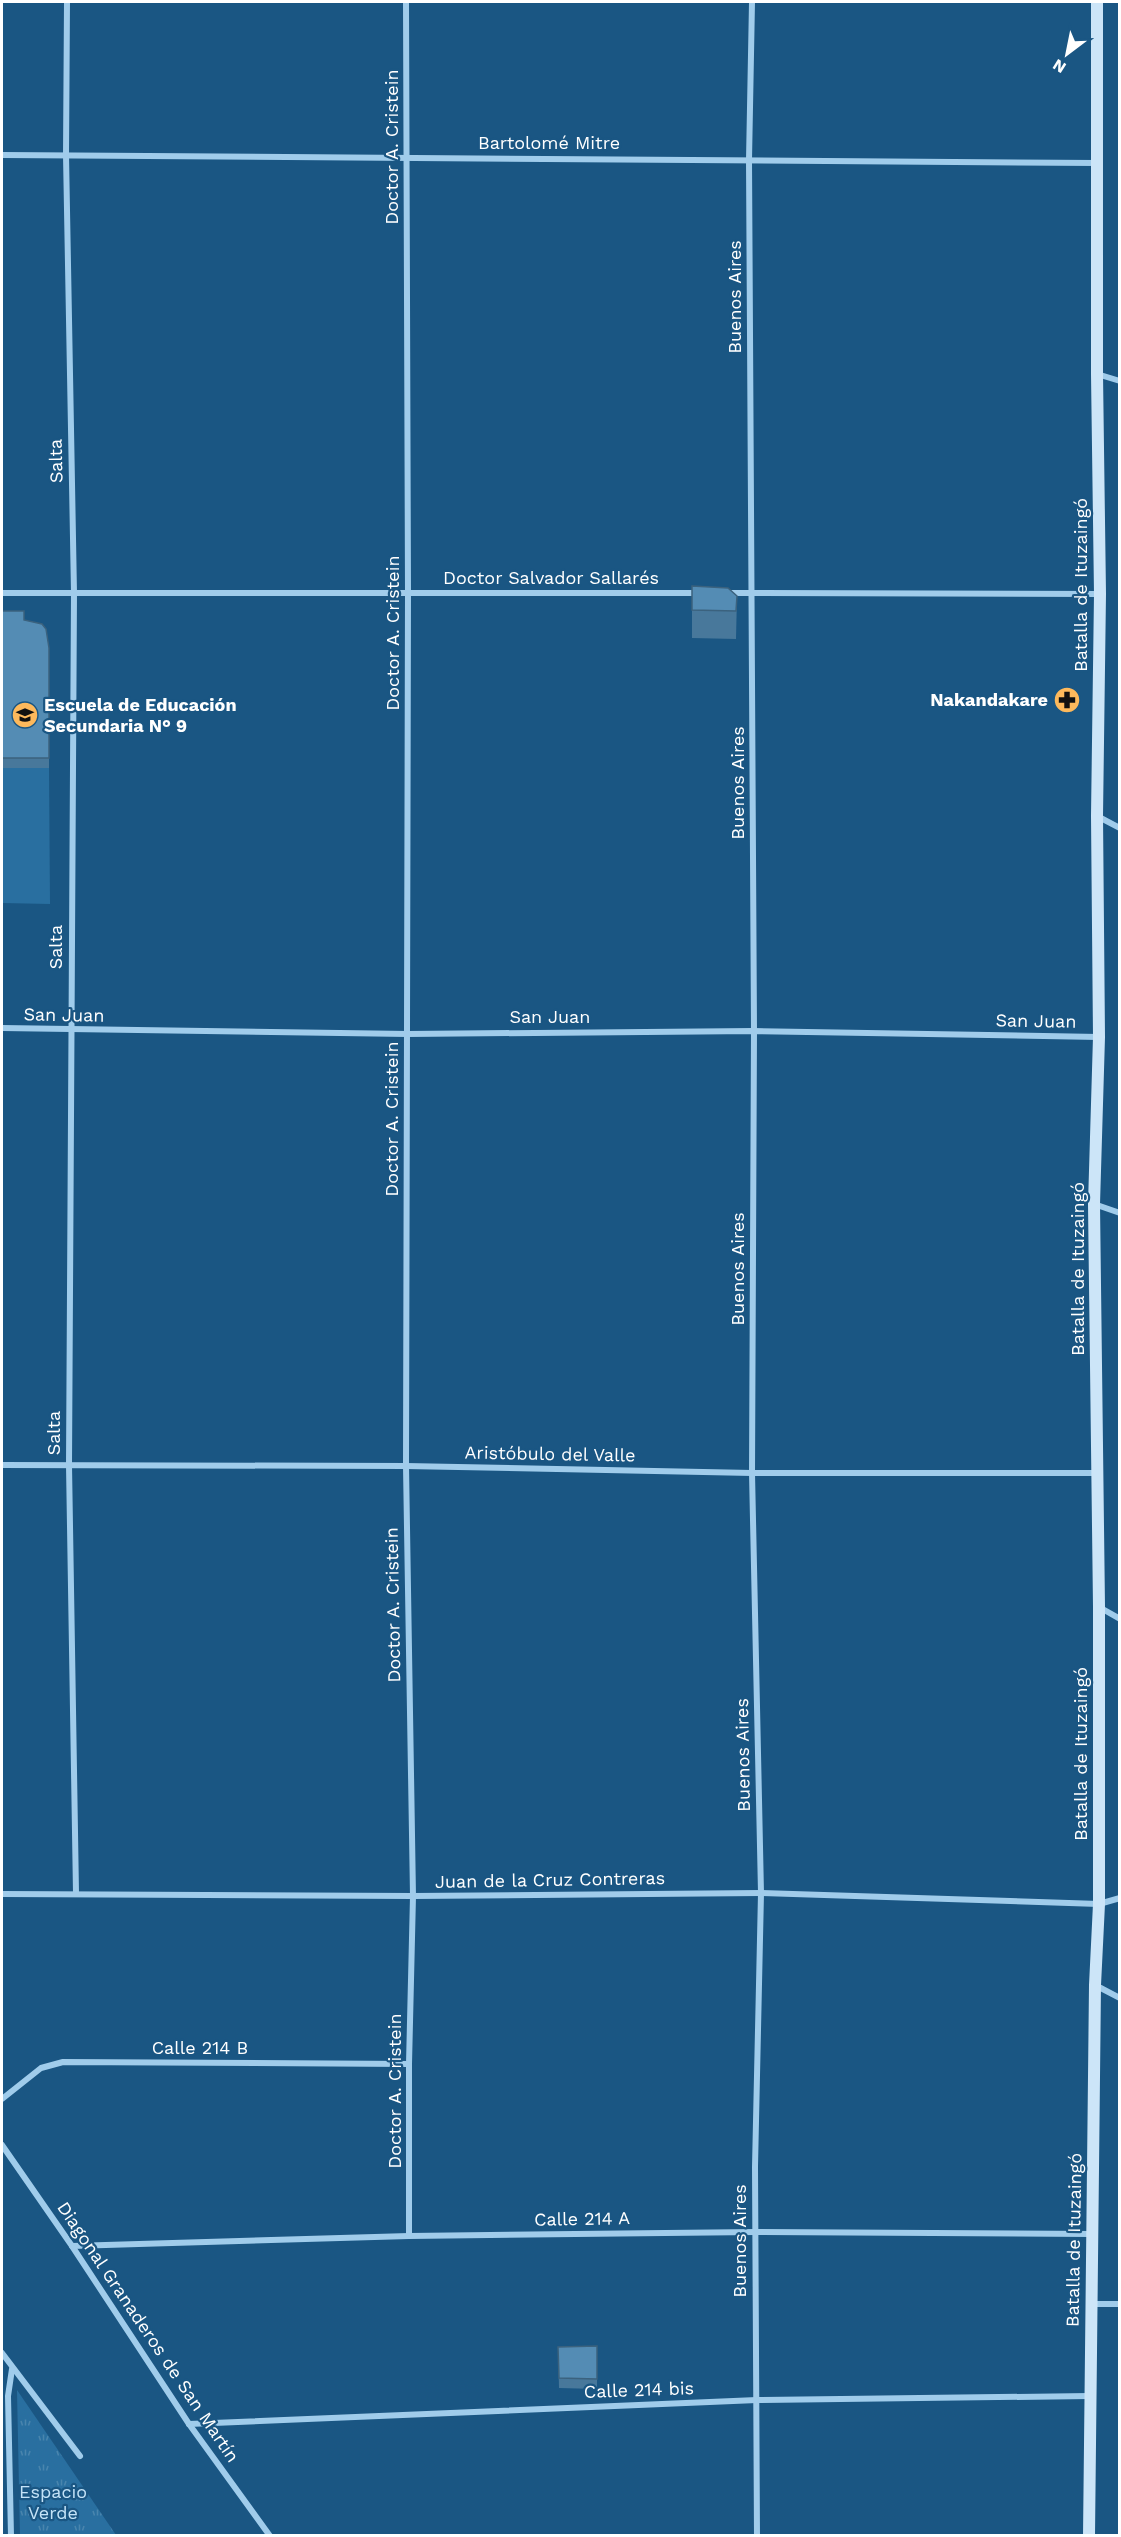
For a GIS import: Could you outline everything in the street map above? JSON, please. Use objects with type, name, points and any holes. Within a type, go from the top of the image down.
[{"type":"main road","name":"Batalla de Ituzaingó","points":[[1089,2535],[1095,1985],[1099,1904],[1099,1607],[1094,1204],[1099,1037],[1096,816],[1101,594],[1097,374],[1097,2]]},
{"type":"street","name":"Salta","points":[[67,2],[66,155],[74,593],[69,1465],[76,1893]]},
{"type":"street","name":"Doctor A. Cristein","points":[[406,2],[408,593],[406,1466],[413,1896],[409,2064],[409,2236]]},
{"type":"street","name":"Buenos Aires","points":[[752,2],[750,160],[754,1031],[752,1473],[761,1893],[755,2232],[758,2400],[757,2535]]},
{"type":"street","name":"Bartolomé Mitre","points":[[2,155],[1097,163]]},
{"type":"street","points":[[1097,374],[1119,381]]},
{"type":"street","name":"Doctor Salvador Sallarés","points":[[2,592],[705,593]]},
{"type":"street","points":[[717,593],[1101,594]]},
{"type":"street","points":[[1096,816],[1119,828]]},
{"type":"street","name":"San Juan","points":[[2,1028],[408,1034],[754,1031],[1099,1037]]},
{"type":"street","points":[[1094,1204],[1119,1213]]},
{"type":"street","name":"Aristóbulo del Valle","points":[[2,1465],[406,1466],[752,1473],[1098,1473]]},
{"type":"street","points":[[1099,1607],[1119,1619]]},
{"type":"street","name":"Juan de la Cruz Contreras","points":[[2,1894],[413,1896],[761,1893],[1099,1904],[1119,1898]]},
{"type":"street","points":[[1095,1985],[1119,1998]]},
{"type":"street","name":"Calle 214 B","points":[[2,2099],[41,2068],[63,2062],[409,2064]]},
{"type":"street","name":"Diagonal Granaderos de San Martín","points":[[2,2145],[72,2246],[189,2424],[270,2535]]},
{"type":"street","name":"Calle 214 A","points":[[72,2246],[409,2236],[755,2232],[1093,2234]]},
{"type":"street","points":[[1092,2304],[1119,2304]]},
{"type":"street","points":[[2,2353],[80,2456]]},
{"type":"street","points":[[11,2535],[8,2396],[12,2369]]},
{"type":"street","name":"Calle 214 bis","points":[[189,2424],[758,2400],[1090,2396]]},
{"type":"street","points":[[2,2494],[10,2494]]},
{"type":"green space","points":[[2,768],[49,768],[50,904],[2,903]]},
{"type":"green space","name":"Espacio Verde","points":[[17,2390],[116,2535],[20,2535]]},
{"type":"building","points":[[692,586],[728,588],[737,596],[736,611],[692,610]]},
{"type":"building","name":"Escuela de Educación Secundaria N° 9","points":[[2,611],[24,611],[24,620],[42,624],[46,629],[49,648],[49,758],[2,758]]},
{"type":"building","points":[[597,2346],[597,2379],[559,2378],[558,2347]]},
{"type":"place","name":"Nakandakare","points":[[1067,700]]},
{"type":"place","name":"Escuela de Educación Secundaria N° 9","points":[[25,715]]}]
